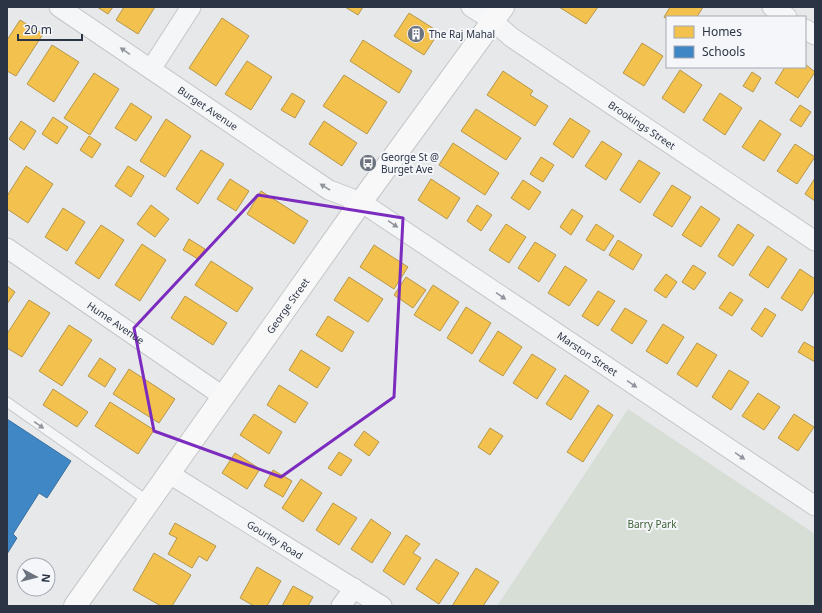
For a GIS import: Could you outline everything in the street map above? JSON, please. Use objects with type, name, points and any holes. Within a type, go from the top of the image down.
[{"type":"street","name":"Burget Avenue","points":[[59,7],[329,190],[361,202]]},
{"type":"street","points":[[151,69],[191,7]]},
{"type":"street","name":"Brookings Street","points":[[471,7],[498,14],[511,37],[815,241]]},
{"type":"street","name":"George Street","points":[[75,606],[361,202],[498,14]]},
{"type":"street","points":[[806,30],[815,35]]},
{"type":"street","name":"Marston Street","points":[[361,202],[815,506]]},
{"type":"street","name":"Hume Avenue","points":[[7,248],[224,397]]},
{"type":"street","name":"Gourley Road","points":[[168,473],[382,606]]},
{"type":"street","points":[[341,606],[354,588]]},
{"type":"lane","points":[[7,402],[148,501]]},
{"type":"highlighted area","points":[[258,195],[403,218],[394,397],[281,477],[154,431],[134,328]]},
{"type":"green space","name":"Barry Park","points":[[628,409],[815,534],[815,606],[497,606]]},
{"type":"building: Homes","points":[[97,7],[113,7],[108,14]]},
{"type":"building: Homes","points":[[124,7],[155,7],[138,34],[116,20]]},
{"type":"building: Homes","points":[[345,7],[363,7],[358,15]]},
{"type":"building: Homes","points":[[559,7],[598,7],[586,24]]},
{"type":"building: Homes","points":[[670,7],[703,7],[698,16],[666,16],[666,18],[664,17]]},
{"type":"building: Homes","name":"The Raj Mahal","points":[[409,13],[439,32],[424,55],[394,36]]},
{"type":"building: Homes","points":[[222,18],[249,36],[216,86],[189,68]]},
{"type":"building: Homes","points":[[20,20],[43,34],[16,76],[7,71],[7,40]]},
{"type":"building: Homes","points":[[363,40],[412,71],[399,93],[350,61]]},
{"type":"building: Homes","points":[[642,43],[663,56],[644,86],[623,73]]},
{"type":"building: Homes","points":[[52,45],[79,62],[54,102],[27,84]]},
{"type":"building: Homes","points":[[247,61],[272,77],[251,110],[225,94]]},
{"type":"building: Homes","points":[[806,65],[815,72],[798,98],[775,83],[784,68],[806,68]]},
{"type":"building: Homes","points":[[680,70],[702,85],[684,113],[662,98]]},
{"type":"building: Homes","points":[[503,71],[533,91],[530,95],[548,106],[535,126],[487,95]]},
{"type":"building: Homes","points":[[752,72],[761,78],[753,92],[743,86]]},
{"type":"building: Homes","points":[[94,73],[119,89],[90,135],[64,118]]},
{"type":"building: Homes","points":[[344,75],[387,102],[367,134],[323,106]]},
{"type":"building: Homes","points":[[292,93],[305,101],[295,118],[281,110]]},
{"type":"building: Homes","points":[[720,93],[742,108],[725,135],[703,120]]},
{"type":"building: Homes","points":[[131,103],[152,117],[136,141],[115,128]]},
{"type":"building: Homes","points":[[800,105],[811,112],[801,127],[790,120]]},
{"type":"building: Homes","points":[[476,109],[521,138],[506,160],[461,131]]},
{"type":"building: Homes","points":[[53,117],[68,127],[57,144],[42,134]]},
{"type":"building: Homes","points":[[570,118],[590,131],[573,158],[553,144]]},
{"type":"building: Homes","points":[[166,119],[191,136],[165,177],[140,161]]},
{"type":"building: Homes","points":[[760,120],[781,134],[764,161],[742,147]]},
{"type":"building: Homes","points":[[21,121],[36,131],[24,150],[9,139]]},
{"type":"building: Homes","points":[[324,121],[357,143],[342,166],[309,144]]},
{"type":"building: Homes","points":[[89,136],[101,144],[92,158],[80,150]]},
{"type":"building: Homes","points":[[602,141],[622,154],[606,180],[585,166]]},
{"type":"building: Homes","points":[[453,143],[499,173],[485,195],[439,165]]},
{"type":"building: Homes","points":[[795,144],[815,157],[797,184],[777,171]]},
{"type":"building: Homes","points":[[201,150],[224,164],[198,204],[176,189]]},
{"type":"building: Homes","points":[[541,157],[554,165],[543,182],[530,174]]},
{"type":"building: Homes","points":[[639,160],[660,173],[640,203],[620,190]]},
{"type":"building: Homes","points":[[26,166],[53,184],[28,223],[7,209],[7,196]]},
{"type":"building: Homes","points":[[128,166],[144,176],[131,197],[115,186]]},
{"type":"building: Homes","points":[[815,178],[815,201],[805,194]]},
{"type":"building: Homes","points":[[230,179],[249,191],[236,211],[217,199]]},
{"type":"building: Homes","points":[[431,179],[460,198],[447,219],[418,200]]},
{"type":"building: Homes","points":[[523,180],[541,192],[529,210],[511,198]]},
{"type":"building: Homes","points":[[672,185],[691,197],[672,227],[653,215]]},
{"type":"building: Homes","points":[[261,191],[308,221],[294,244],[247,214]]},
{"type":"building: Homes","points":[[151,205],[169,219],[155,237],[137,224]]},
{"type":"building: Homes","points":[[477,205],[492,215],[481,231],[467,221]]},
{"type":"building: Homes","points":[[701,206],[720,219],[701,247],[682,235]]},
{"type":"building: Homes","points":[[63,208],[85,222],[67,251],[45,237]]},
{"type":"building: Homes","points":[[572,209],[583,216],[571,235],[560,227]]},
{"type":"building: Homes","points":[[506,224],[526,237],[509,263],[489,250]]},
{"type":"building: Homes","points":[[596,224],[614,236],[604,251],[586,240]]},
{"type":"building: Homes","points":[[738,224],[754,235],[733,266],[718,256]]},
{"type":"building: Homes","points":[[101,225],[124,240],[99,279],[75,263]]},
{"type":"building: Homes","points":[[189,239],[205,249],[198,259],[183,250]]},
{"type":"building: Homes","points":[[618,240],[642,255],[633,270],[609,255]]},
{"type":"building: Homes","points":[[535,242],[556,255],[539,282],[518,268]]},
{"type":"building: Homes","points":[[142,244],[166,260],[140,301],[115,285]]},
{"type":"building: Homes","points":[[374,245],[408,267],[394,289],[360,267]]},
{"type":"building: Homes","points":[[768,246],[787,259],[768,288],[749,275]]},
{"type":"building: Homes","points":[[211,261],[253,288],[237,312],[195,285]]},
{"type":"building: Homes","points":[[693,265],[706,273],[694,290],[682,282]]},
{"type":"building: Homes","points":[[565,266],[587,280],[569,306],[548,293]]},
{"type":"building: Homes","points":[[800,269],[815,279],[815,290],[802,311],[781,298]]},
{"type":"building: Homes","points":[[666,274],[677,282],[666,298],[654,290]]},
{"type":"building: Homes","points":[[349,277],[383,299],[368,322],[334,300]]},
{"type":"building: Homes","points":[[406,277],[426,290],[413,308],[394,295]]},
{"type":"building: Homes","points":[[433,285],[459,302],[440,331],[414,315]]},
{"type":"building: Homes","points":[[7,286],[15,292],[7,304]]},
{"type":"building: Homes","points":[[598,291],[615,301],[598,326],[582,316]]},
{"type":"building: Homes","points":[[730,292],[743,300],[732,316],[719,308]]},
{"type":"building: Homes","points":[[185,296],[227,323],[213,345],[171,318]]},
{"type":"building: Homes","points":[[29,300],[50,313],[22,357],[7,348],[7,334]]},
{"type":"building: Homes","points":[[466,307],[491,323],[472,354],[447,338]]},
{"type":"building: Homes","points":[[625,308],[647,321],[632,344],[611,330]]},
{"type":"building: Homes","points":[[765,308],[776,315],[762,337],[751,329]]},
{"type":"building: Homes","points":[[328,316],[354,332],[342,352],[316,335]]},
{"type":"building: Homes","points":[[663,324],[684,337],[667,364],[646,351]]},
{"type":"building: Homes","points":[[69,325],[92,340],[62,386],[39,371]]},
{"type":"building: Homes","points":[[498,331],[522,347],[503,376],[479,361]]},
{"type":"building: Homes","points":[[804,342],[815,348],[815,362],[798,352]]},
{"type":"building: Homes","points":[[697,343],[717,355],[697,387],[677,374]]},
{"type":"building: Homes","points":[[301,350],[330,368],[317,388],[289,370]]},
{"type":"building: Homes","points":[[532,354],[556,369],[537,399],[513,383]]},
{"type":"building: Homes","points":[[100,358],[116,369],[105,387],[88,376]]},
{"type":"building: Homes","points":[[129,369],[175,399],[159,423],[113,394]]},
{"type":"building: Homes","points":[[729,370],[749,382],[731,410],[712,397]]},
{"type":"building: Homes","points":[[565,375],[589,391],[571,420],[546,404]]},
{"type":"building: Homes","points":[[279,385],[308,403],[295,423],[267,405]]},
{"type":"building: Homes","points":[[53,389],[88,412],[77,427],[43,405]]},
{"type":"building: Homes","points":[[758,393],[780,407],[764,430],[742,416]]},
{"type":"building: Homes","points":[[110,402],[154,430],[138,454],[95,426]]},
{"type":"building: Homes","points":[[598,405],[613,415],[583,462],[567,452]]},
{"type":"building: Homes","points":[[254,414],[282,432],[269,454],[240,435]]},
{"type":"building: Homes","points":[[794,414],[814,427],[798,451],[778,438]]},
{"type":"building: Homes","points":[[490,428],[503,436],[490,455],[478,447]]},
{"type":"building: Homes","points":[[364,431],[379,442],[369,456],[354,445]]},
{"type":"building: Homes","points":[[339,452],[352,460],[341,476],[328,468]]},
{"type":"building: Homes","points":[[235,453],[260,469],[247,489],[222,473]]},
{"type":"building: Homes","points":[[273,470],[292,481],[283,497],[264,486]]},
{"type":"building: Homes","points":[[301,479],[322,493],[303,522],[282,508]]},
{"type":"building: Homes","points":[[333,503],[357,518],[339,545],[316,530]]},
{"type":"building: Homes","points":[[371,519],[391,533],[372,563],[351,549]]},
{"type":"building: Homes","points":[[175,523],[216,546],[207,561],[199,556],[192,568],[168,554],[177,538],[169,534]]},
{"type":"building: Homes","points":[[406,535],[420,544],[413,553],[421,558],[404,585],[383,571]]},
{"type":"building: Homes","points":[[154,553],[191,575],[172,606],[161,606],[133,590]]},
{"type":"building: Homes","points":[[436,559],[459,573],[439,604],[416,589]]},
{"type":"building: Homes","points":[[257,567],[281,581],[267,606],[254,606],[240,598]]},
{"type":"building: Homes","points":[[476,568],[499,582],[483,606],[452,606]]},
{"type":"building: Homes","points":[[293,586],[313,597],[308,606],[282,606]]},
{"type":"building: Schools","points":[[7,419],[71,461],[47,498],[39,493],[13,534],[17,538],[7,554]]},
{"type":"place","name":"The Raj Mahal","points":[[416,34]]},
{"type":"place","name":"George St @ Burget Ave","points":[[368,163]]}]
